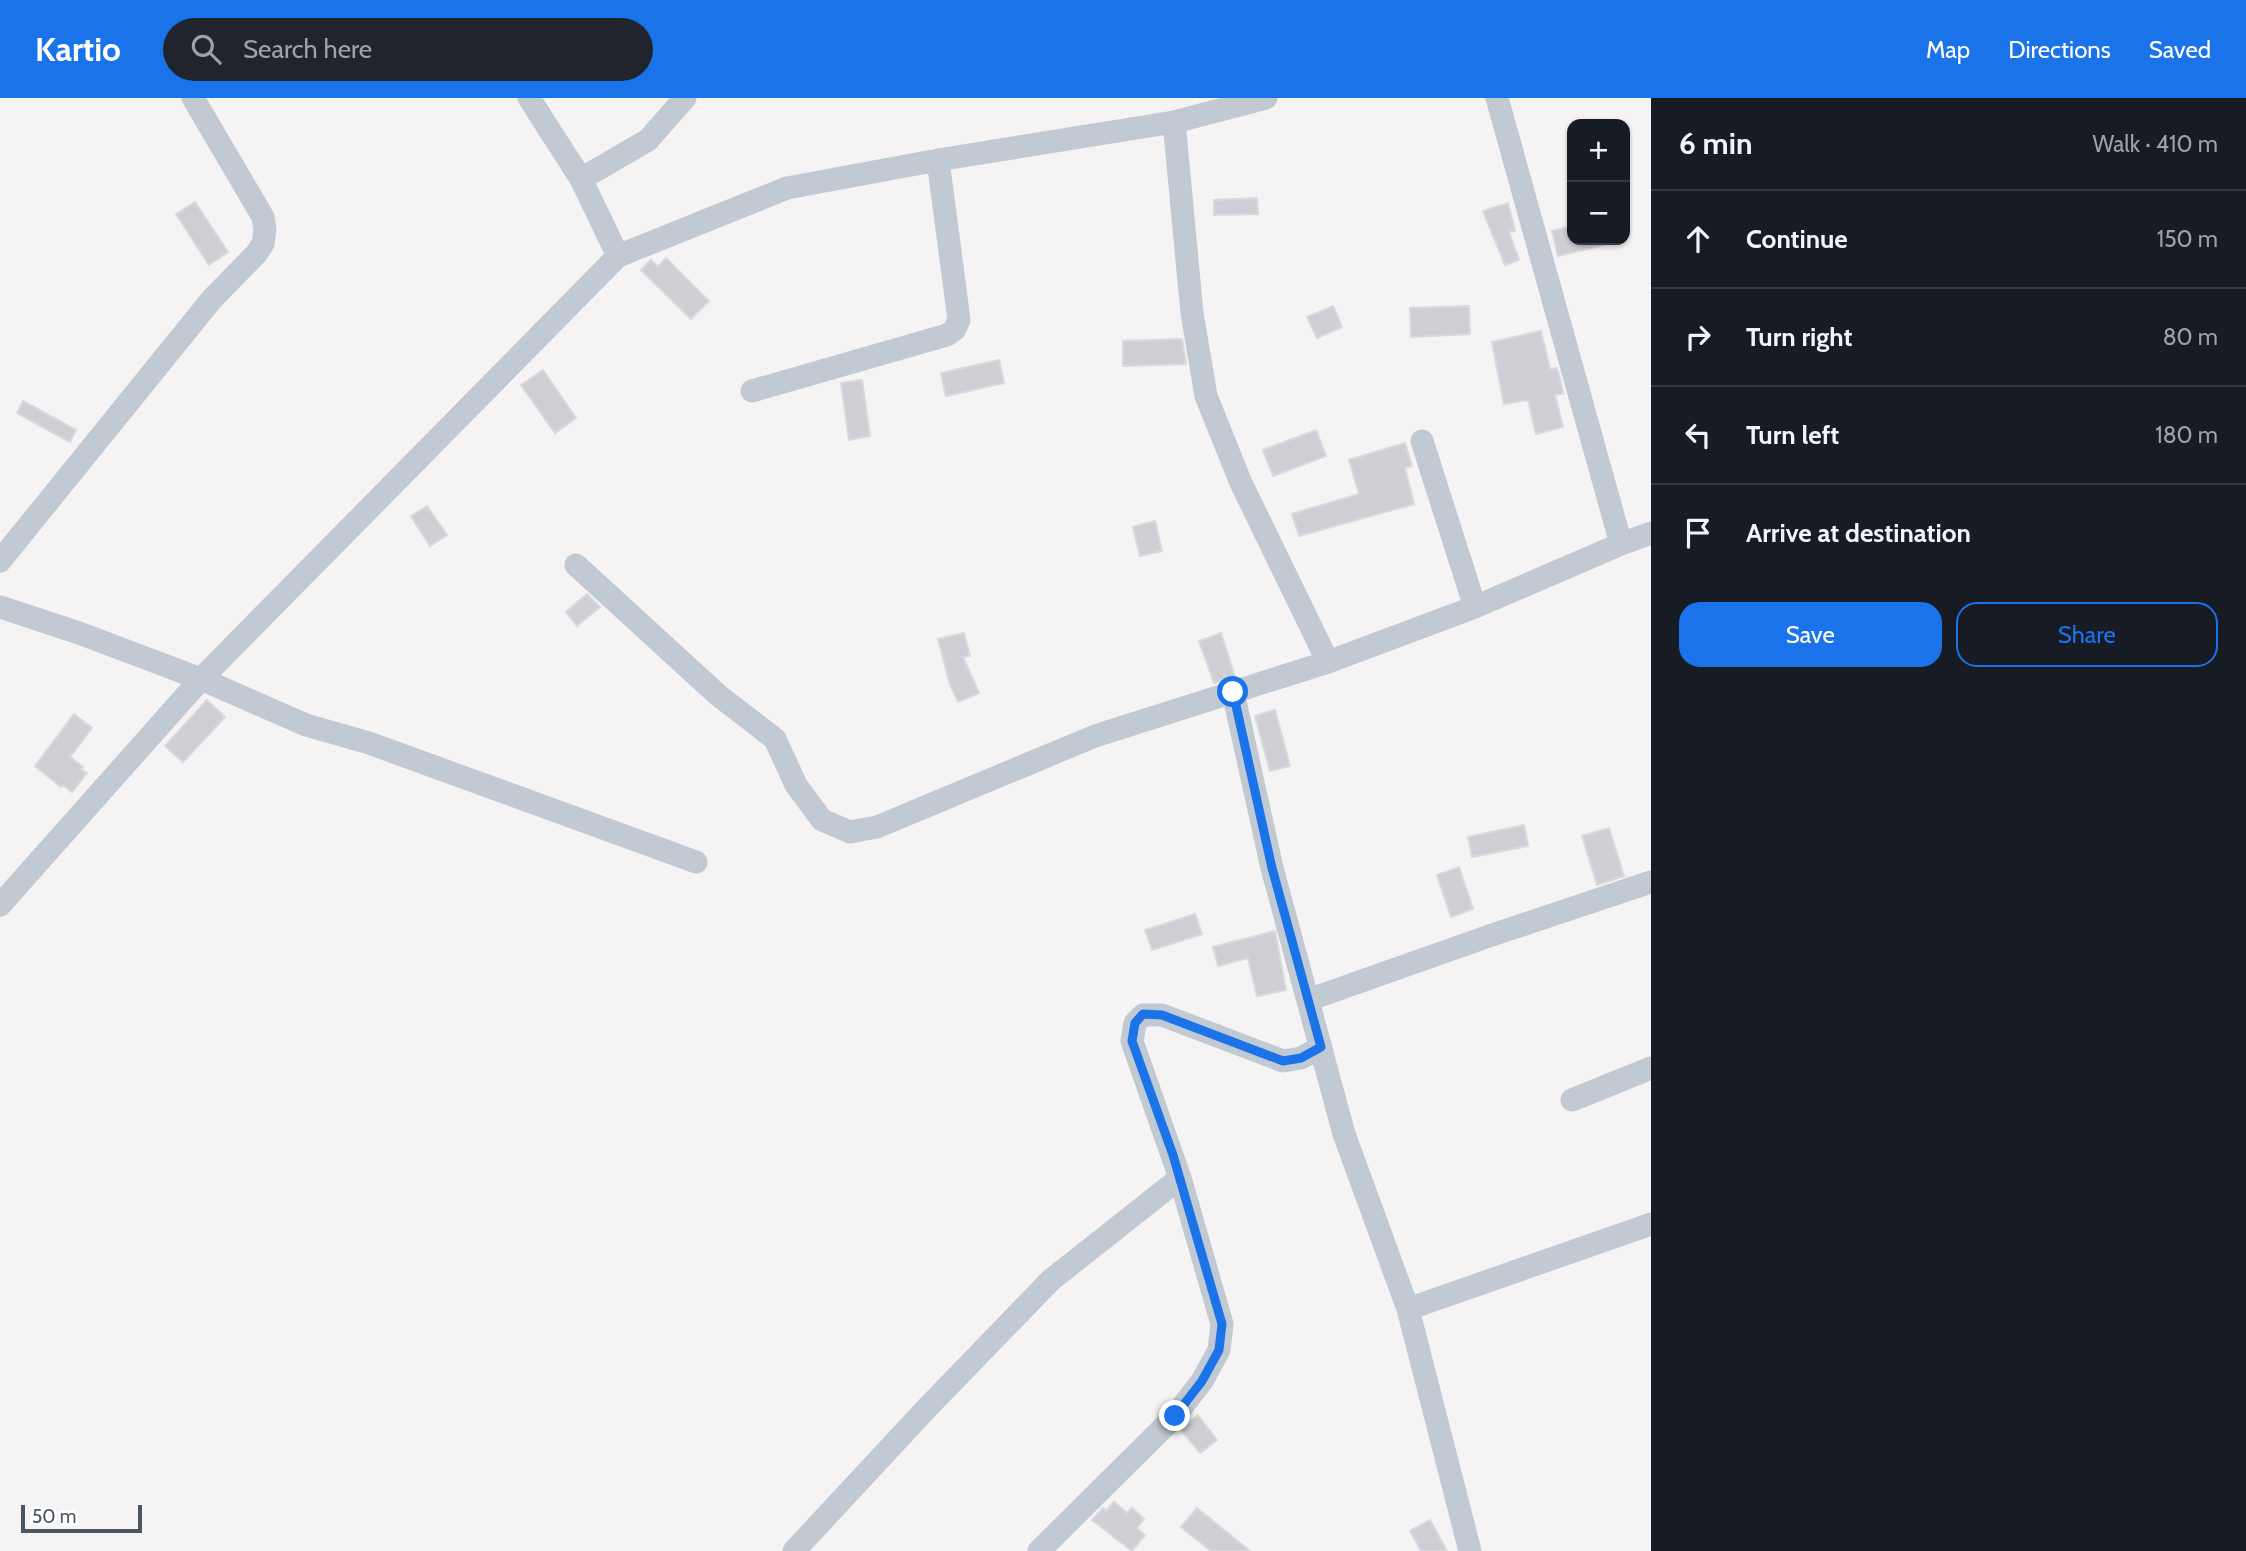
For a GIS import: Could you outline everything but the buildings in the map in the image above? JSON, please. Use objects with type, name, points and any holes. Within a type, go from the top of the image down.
[{"type":"street","points":[[0,561],[212,299],[263,244],[263,217],[193,98]]},
{"type":"street","points":[[529,98],[581,179],[618,256]]},
{"type":"street","points":[[581,179],[648,140],[685,98]]},
{"type":"street","points":[[0,905],[201,679],[618,256],[787,188],[938,160],[1174,122],[1266,98]]},
{"type":"street","points":[[1497,98],[1621,544]]},
{"type":"street","points":[[1174,122],[1192,313],[1206,396],[1241,483],[1328,662]]},
{"type":"street","points":[[752,391],[947,335],[954,330],[959,320],[938,160]]},
{"type":"street","points":[[1422,441],[1475,607]]},
{"type":"street","points":[[576,565],[718,695],[775,739],[796,785],[822,820],[850,832],[877,827],[1095,736],[1328,662],[1475,607],[1651,533]]},
{"type":"street","points":[[0,607],[79,633],[201,679],[306,725],[369,743],[696,862]]},
{"type":"street","points":[[1233,692],[1272,868],[1344,1134],[1408,1309],[1470,1551]]},
{"type":"street","points":[[1308,1000],[1651,882]]},
{"type":"street","points":[[1039,1551],[1175,1416],[1202,1381],[1219,1350],[1222,1324],[1180,1178],[1132,1041],[1135,1023],[1143,1014],[1162,1015],[1283,1061],[1301,1058],[1321,1047]]},
{"type":"street","points":[[1572,1100],[1651,1068]]},
{"type":"street","points":[[794,1551],[1051,1280],[1180,1178]]},
{"type":"street","points":[[1408,1309],[1651,1224]]},
{"type":"route","points":[[1175,1416],[1202,1381],[1219,1350],[1222,1324],[1173,1155],[1132,1041],[1135,1023],[1143,1014],[1162,1015],[1283,1061],[1301,1058],[1321,1047],[1272,868],[1233,692]]}]
